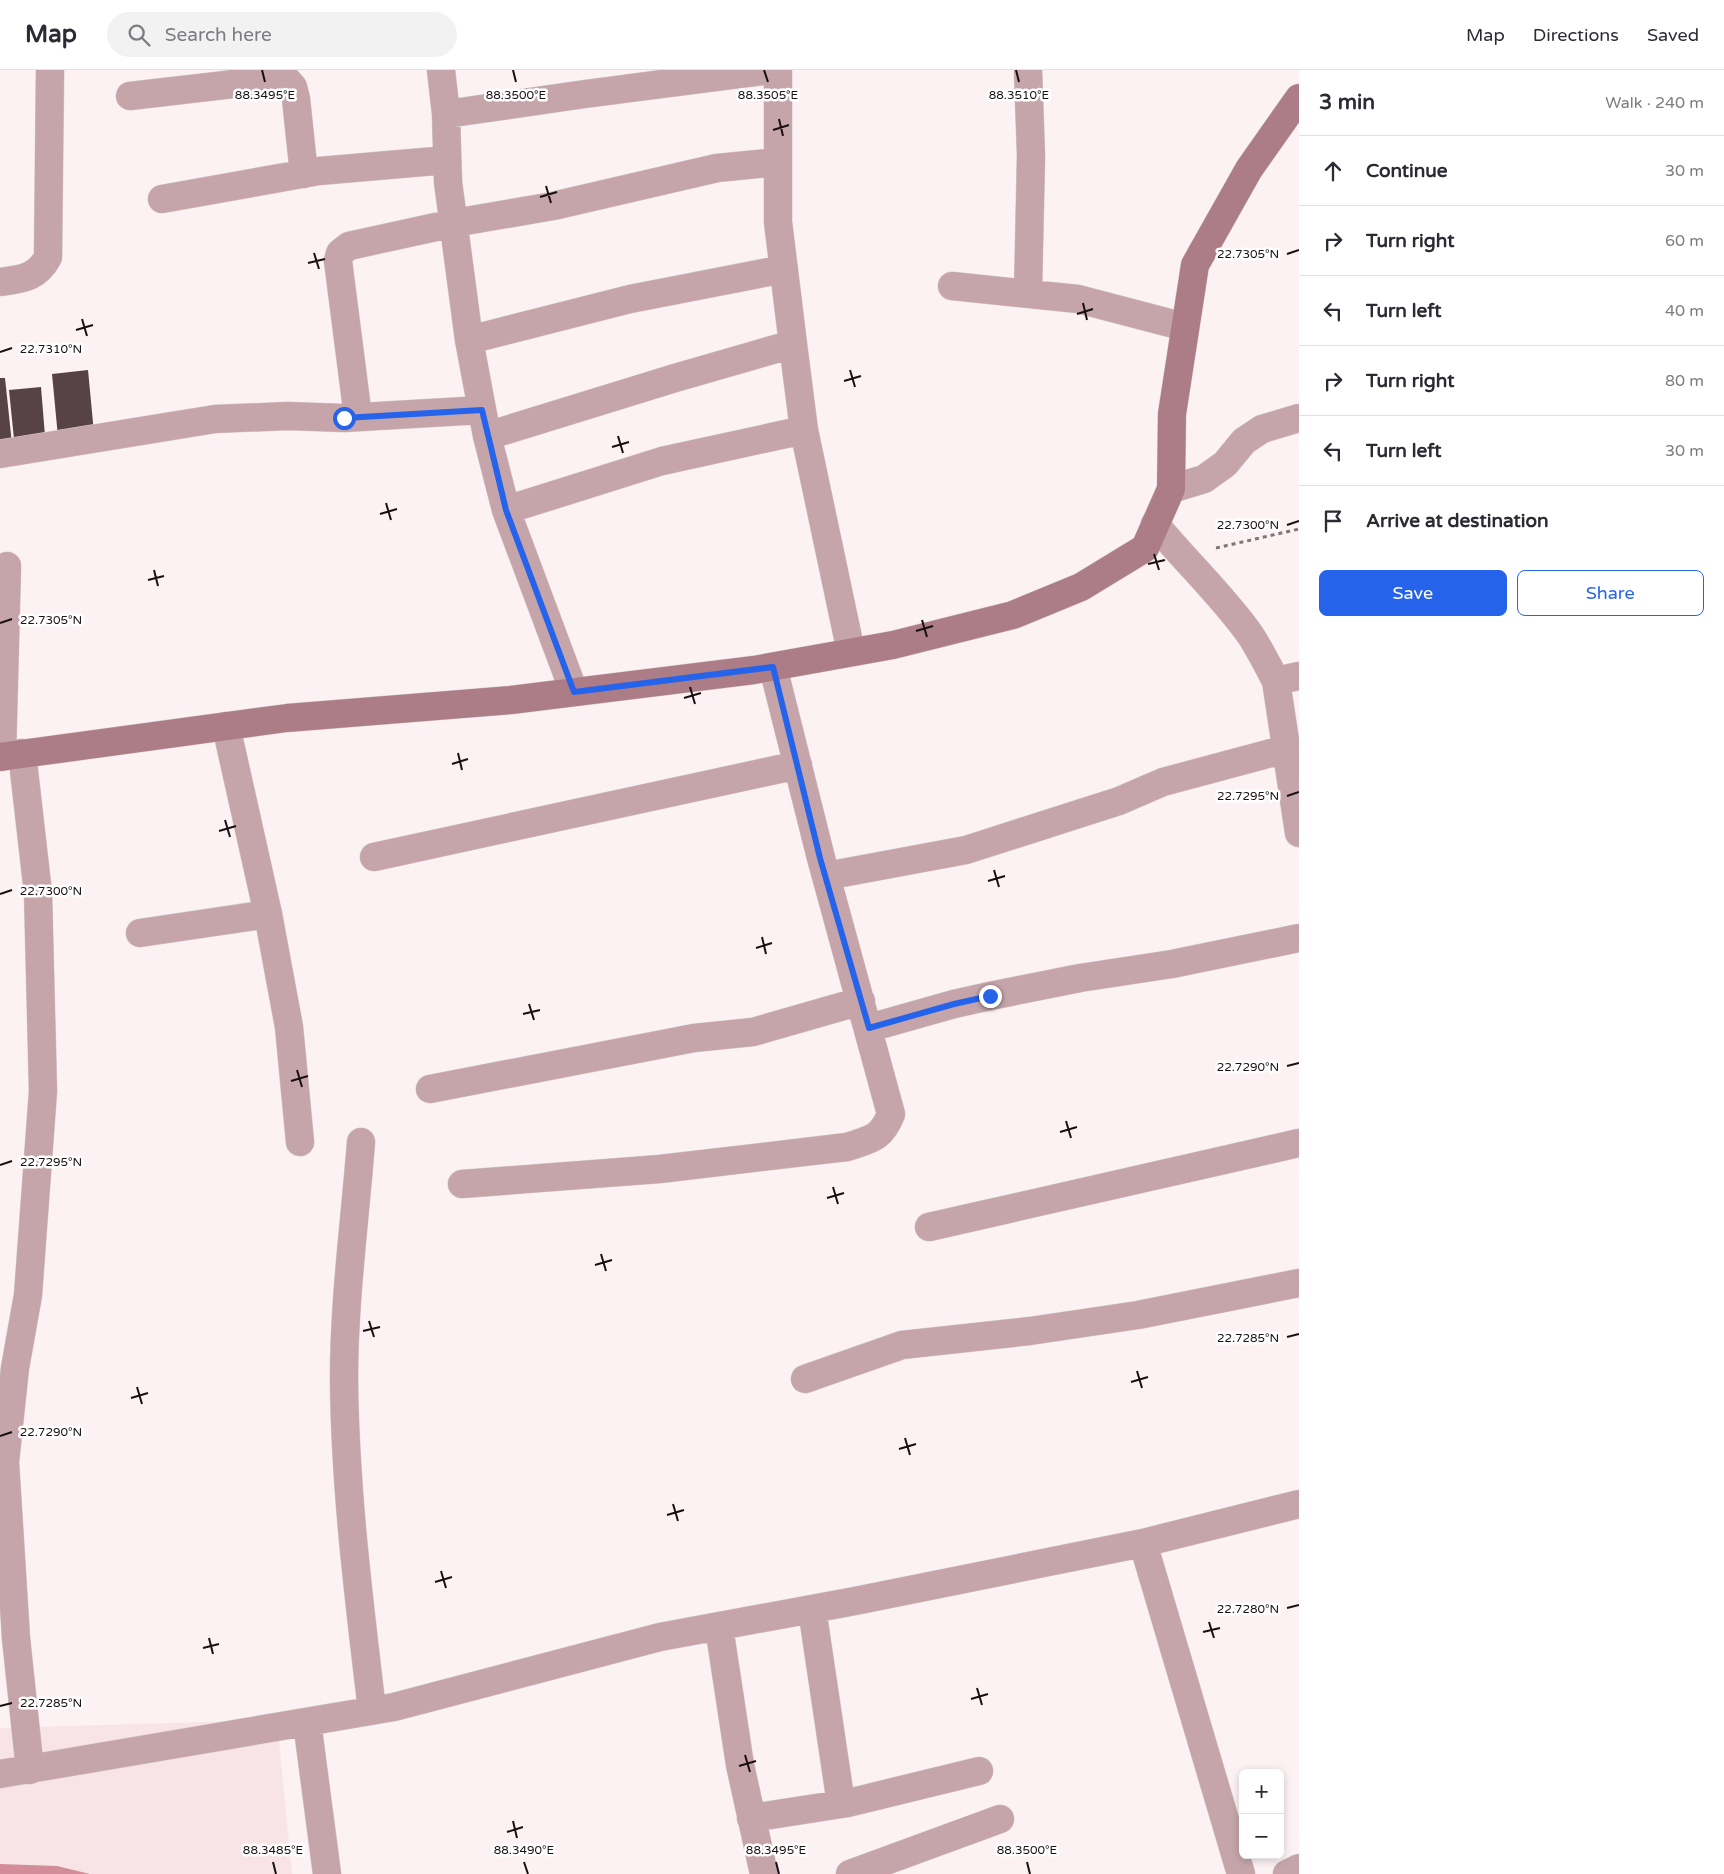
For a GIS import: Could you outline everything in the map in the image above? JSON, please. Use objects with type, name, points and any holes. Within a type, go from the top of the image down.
[{"type":"street","points":[[0,282],[23,279],[41,270],[48,257],[50,70]]},
{"type":"street","points":[[441,70],[446,114],[448,182],[469,340],[487,436],[506,510],[574,692]]},
{"type":"street","points":[[446,114],[583,82],[770,70]]},
{"type":"street","points":[[778,70],[778,222],[793,344],[804,430],[851,652]]},
{"type":"street","points":[[1028,70],[1031,156],[1028,292]]},
{"type":"street","points":[[130,96],[285,78],[293,87],[296,99],[304,174]]},
{"type":"street","points":[[8,756],[287,718],[511,700],[773,667],[893,645],[1013,615],[1072,590],[1145,548],[1171,488],[1172,414],[1195,265],[1249,169],[1299,98]]},
{"type":"street","points":[[162,199],[304,174],[447,160]]},
{"type":"street","points":[[358,417],[339,282],[338,261],[340,253],[349,246],[454,223],[553,206],[717,168],[778,162]]},
{"type":"street","points":[[469,340],[630,299],[784,268]]},
{"type":"street","points":[[952,286],[1028,292],[1078,299],[1185,327]]},
{"type":"street","points":[[487,436],[793,344]]},
{"type":"street","points":[[0,454],[216,419],[260,416],[358,417],[482,410]]},
{"type":"street","points":[[1171,488],[1204,479],[1225,464],[1244,441],[1262,429],[1299,418]]},
{"type":"street","points":[[506,510],[662,461],[804,430]]},
{"type":"street","points":[[1155,524],[1181,556],[1219,596],[1287,678],[1286,749],[1299,833]]},
{"type":"street","points":[[7,566],[8,756],[38,893],[43,1091],[28,1295],[15,1368],[4,1462],[16,1638],[30,1770]]},
{"type":"street","points":[[462,1184],[660,1169],[847,1147],[872,1139],[885,1130],[891,1114],[826,876],[773,667]]},
{"type":"street","points":[[226,726],[268,914],[289,1027],[300,1142]]},
{"type":"street","points":[[826,876],[966,850],[1119,801],[1163,782],[1286,749]]},
{"type":"street","points":[[374,857],[798,765]]},
{"type":"street","points":[[140,933],[268,914]]},
{"type":"street","points":[[869,1028],[954,1004],[1080,978],[1172,964],[1299,938]]},
{"type":"street","points":[[430,1088],[694,1038],[753,1032],[861,1001]]},
{"type":"street","points":[[361,1142],[344,1378],[350,1515],[372,1710]]},
{"type":"street","points":[[929,1227],[1299,1142]]},
{"type":"street","points":[[804,1379],[902,1345],[1030,1331],[1138,1315],[1299,1284]]},
{"type":"street","points":[[0,1774],[394,1707],[660,1637],[1144,1543],[1299,1504]]},
{"type":"street","points":[[1144,1543],[1242,1874]]},
{"type":"street","points":[[812,1609],[842,1804]]},
{"type":"street","points":[[719,1627],[740,1765],[764,1874]]},
{"type":"street","points":[[307,1722],[327,1874]]},
{"type":"street","points":[[751,1818],[842,1804],[979,1771]]},
{"type":"street","points":[[850,1874],[1000,1819]]},
{"type":"street","points":[[1287,1874],[1299,1868]]},
{"type":"path","points":[[1181,556],[1299,529]]},
{"type":"shaded area","points":[[277,1720],[292,1874],[0,1874],[0,1728]]},
{"type":"shaded area","points":[[0,1864],[57,1866],[90,1874],[0,1874]]},
{"type":"building","points":[[88,370],[94,433],[58,437],[52,374]]},
{"type":"building","points":[[0,378],[5,378],[12,444],[0,446]]},
{"type":"building","points":[[41,387],[45,436],[14,439],[9,390]]},
{"type":"route","points":[[344,418],[482,410],[506,510],[574,692],[773,667],[820,858],[869,1028],[990,996]]}]
